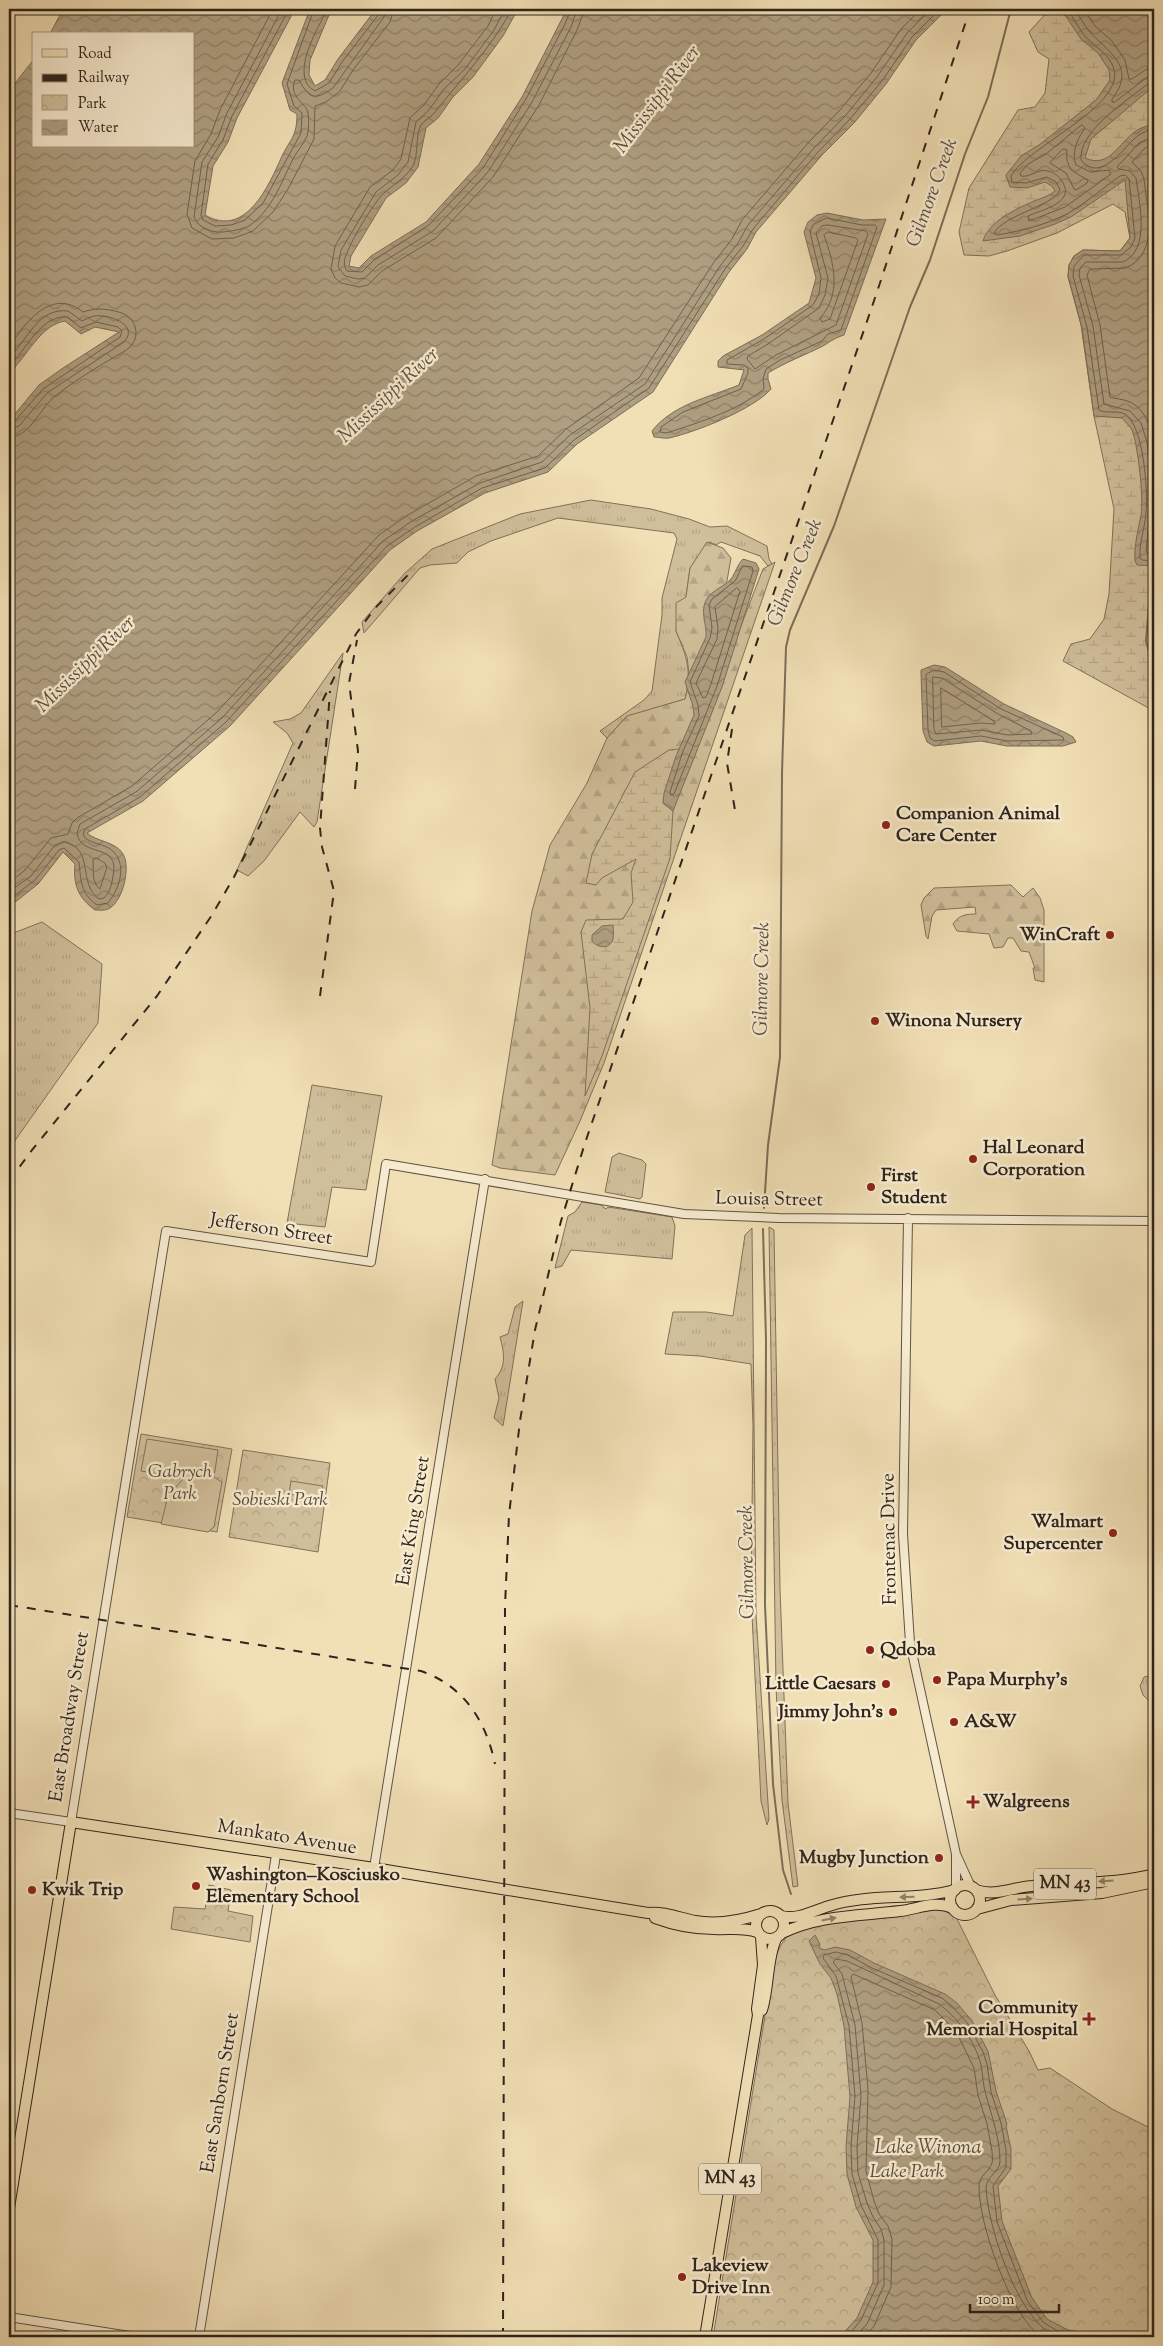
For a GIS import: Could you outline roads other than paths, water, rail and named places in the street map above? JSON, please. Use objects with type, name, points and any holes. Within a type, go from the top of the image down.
[{"type":"main road","name":"Mankato Avenue","points":[[71,1822],[276,1855],[374,1868],[648,1913],[655,1912],[714,1923],[738,1921],[770,1911],[781,1916],[800,1916],[853,1900],[922,1896],[962,1886],[993,1893],[1033,1885],[1126,1880],[1154,1874]]},
{"type":"main road","name":"East Broadway Street","points":[[9,2208],[71,1822]]},
{"type":"main road","name":"Mankato Avenue","points":[[648,1913],[653,1917],[685,1927],[744,1929],[759,1934],[768,1940],[804,1924],[851,1915],[900,1911],[937,1904],[953,1908],[963,1915],[971,1914],[977,1909],[1011,1900],[1102,1893],[1154,1882]]},
{"type":"main road","points":[[973,1888],[980,1899],[977,1909]]},
{"type":"main road","points":[[953,1908],[951,1899],[956,1889]]},
{"type":"main road","name":"MN 43","points":[[705,2337],[758,2015],[757,2009],[763,1965],[756,1922],[761,1914]]},
{"type":"main road","name":"MN 43","points":[[758,2015],[762,2010],[767,1989],[771,1950],[784,1924],[781,1916]]},
{"type":"street","name":"Louisa Street","points":[[371,1262],[386,1164],[485,1179],[684,1214],[755,1217],[1154,1221]]},
{"type":"street","name":"East King Street","points":[[374,1868],[485,1179]]},
{"type":"street","name":"Frontenac Drive","points":[[908,1218],[902,1534],[909,1634],[956,1854],[956,1889]]},
{"type":"street","name":"Jefferson Street","points":[[166,1231],[371,1262]]},
{"type":"street","name":"East Broadway Street","points":[[71,1822],[166,1231]]},
{"type":"street","name":"Mankato Avenue","points":[[9,1813],[71,1822]]},
{"type":"street","name":"Frontenac Drive","points":[[956,1854],[973,1888]]},
{"type":"street","name":"East Sanborn Street","points":[[198,2337],[276,1855]]},
{"type":"street","points":[[9,2317],[136,2337]]},
{"type":"water","name":"Mississippi River","points":[[63,9],[295,9],[237,118],[228,142],[213,166],[205,215],[220,221],[232,220],[244,215],[254,205],[263,194],[293,137],[297,114],[290,110],[282,83],[310,9],[339,9],[329,15],[310,60],[309,75],[315,86],[325,80],[338,59],[376,9],[518,9],[503,36],[473,77],[453,97],[438,118],[426,128],[418,167],[406,183],[386,198],[351,256],[349,266],[359,268],[371,256],[426,222],[479,164],[522,97],[567,9],[947,9],[916,40],[886,84],[854,123],[822,155],[756,232],[747,249],[729,272],[653,392],[577,444],[548,472],[485,493],[417,531],[390,550],[230,726],[143,801],[87,833],[115,846],[123,854],[125,860],[126,875],[119,898],[115,904],[103,910],[95,910],[84,901],[76,884],[75,864],[63,852],[38,884],[9,907],[9,421],[39,385],[119,332],[95,327],[81,334],[65,321],[56,324],[34,342],[9,373],[9,91],[32,62],[32,148],[195,148],[195,32],[51,32]]},
{"type":"water","points":[[1061,9],[1143,9],[1154,26],[1154,86],[1091,139],[1085,158],[1101,160],[1113,153],[1136,131],[1154,124],[1153,566],[1137,565],[1135,561],[1142,497],[1134,437],[1131,428],[1122,418],[1094,416],[1082,328],[1068,276],[1069,265],[1074,256],[1083,250],[1120,251],[1130,238],[1125,180],[1071,217],[1055,224],[1020,236],[983,241],[991,227],[1004,216],[1055,191],[1052,186],[1045,182],[1027,188],[1010,187],[1006,175],[1021,156],[1039,145],[1096,100],[1110,80],[1109,70],[1098,53],[1081,39]]},
{"type":"water","points":[[827,213],[863,220],[886,219],[844,335],[768,373],[771,389],[763,397],[738,412],[680,435],[667,438],[654,437],[652,431],[660,422],[680,408],[739,385],[744,370],[718,367],[718,361],[723,356],[762,335],[809,303],[816,278],[804,232],[808,222],[817,215]]},
{"type":"water","points":[[743,559],[756,563],[759,569],[722,687],[673,811],[663,803],[664,793],[676,756],[694,715],[685,682],[706,637],[704,606],[711,594],[731,579]]},
{"type":"water","points":[[934,665],[945,667],[1004,704],[1073,737],[1076,742],[1063,746],[1007,746],[981,741],[934,746],[927,742],[923,731],[921,670]]},
{"type":"water","points":[[613,925],[613,939],[609,945],[603,947],[592,941],[592,935],[602,926]]},
{"type":"water","name":"Lake Winona","points":[[815,1935],[820,1944],[819,1948],[825,1950],[835,1947],[850,1950],[874,1963],[945,1994],[957,2003],[972,2021],[988,2051],[996,2091],[1007,2124],[1011,2149],[1011,2169],[998,2186],[1002,2221],[1032,2298],[1047,2319],[1068,2330],[1086,2333],[1154,2334],[1154,2337],[840,2337],[857,2318],[873,2282],[873,2240],[856,2207],[847,2174],[846,2146],[850,2097],[844,2026],[837,1994],[831,1978],[820,1964],[809,1941]]},
{"type":"waterway","name":"Gilmore Creek","points":[[764,1208],[768,1145],[780,1057],[782,773],[786,647],[790,630],[834,526],[910,307],[930,260],[965,154],[988,97],[1011,9]]},
{"type":"waterway","points":[[1152,566],[1146,641],[1154,670]]},
{"type":"waterway","name":"Gilmore Creek","points":[[763,1229],[766,1340],[765,1605],[773,1784],[783,1870],[791,1894]]},
{"type":"railway","points":[[503,2337],[505,1606],[509,1515],[520,1421],[535,1330],[561,1221],[585,1143],[877,292],[970,9]]},
{"type":"railway","points":[[9,1181],[157,996],[212,915],[234,877],[356,634],[375,608],[414,569]]},
{"type":"railway","points":[[355,789],[358,751],[349,683],[357,640]]},
{"type":"railway","points":[[320,996],[334,891],[322,847],[320,828],[330,691]]},
{"type":"railway","points":[[732,729],[727,763],[736,816]]},
{"type":"railway","points":[[9,1605],[421,1671],[449,1686],[471,1707],[486,1733],[495,1764]]},
{"type":"place","name":"Companion Animal Care Center","points":[[886,825]]},
{"type":"place","name":"WinCraft","points":[[1110,935]]},
{"type":"place","name":"Winona Nursery","points":[[875,1021]]},
{"type":"place","name":"Hal Leonard Corporation","points":[[973,1159]]},
{"type":"place","name":"First Student","points":[[871,1187]]},
{"type":"place","name":"Walmart Supercenter","points":[[1113,1533]]},
{"type":"place","name":"Qdoba","points":[[870,1650]]},
{"type":"place","name":"Papa Murphy's","points":[[937,1680]]},
{"type":"place","name":"Little Caesars","points":[[886,1684]]},
{"type":"place","name":"Jimmy John's","points":[[893,1712]]},
{"type":"place","name":"A&W","points":[[954,1722]]},
{"type":"place","name":"Walgreens","points":[[973,1802]]},
{"type":"place","name":"Mugby Junction","points":[[939,1858]]},
{"type":"place","name":"Washington–Kosciusko Elementary School","points":[[196,1886]]},
{"type":"place","name":"Kwik Trip","points":[[32,1890]]},
{"type":"place","name":"Community Memorial Hospital","points":[[1089,2019]]},
{"type":"place","name":"Lakeview Drive Inn","points":[[682,2277]]},
{"type":"park label","name":"Gabrych Park","points":[[180,1483]]},
{"type":"park label","name":"Sobieski Park","points":[[280,1500]]},
{"type":"park label","name":"Lake Park","points":[[907,2172]]}]
